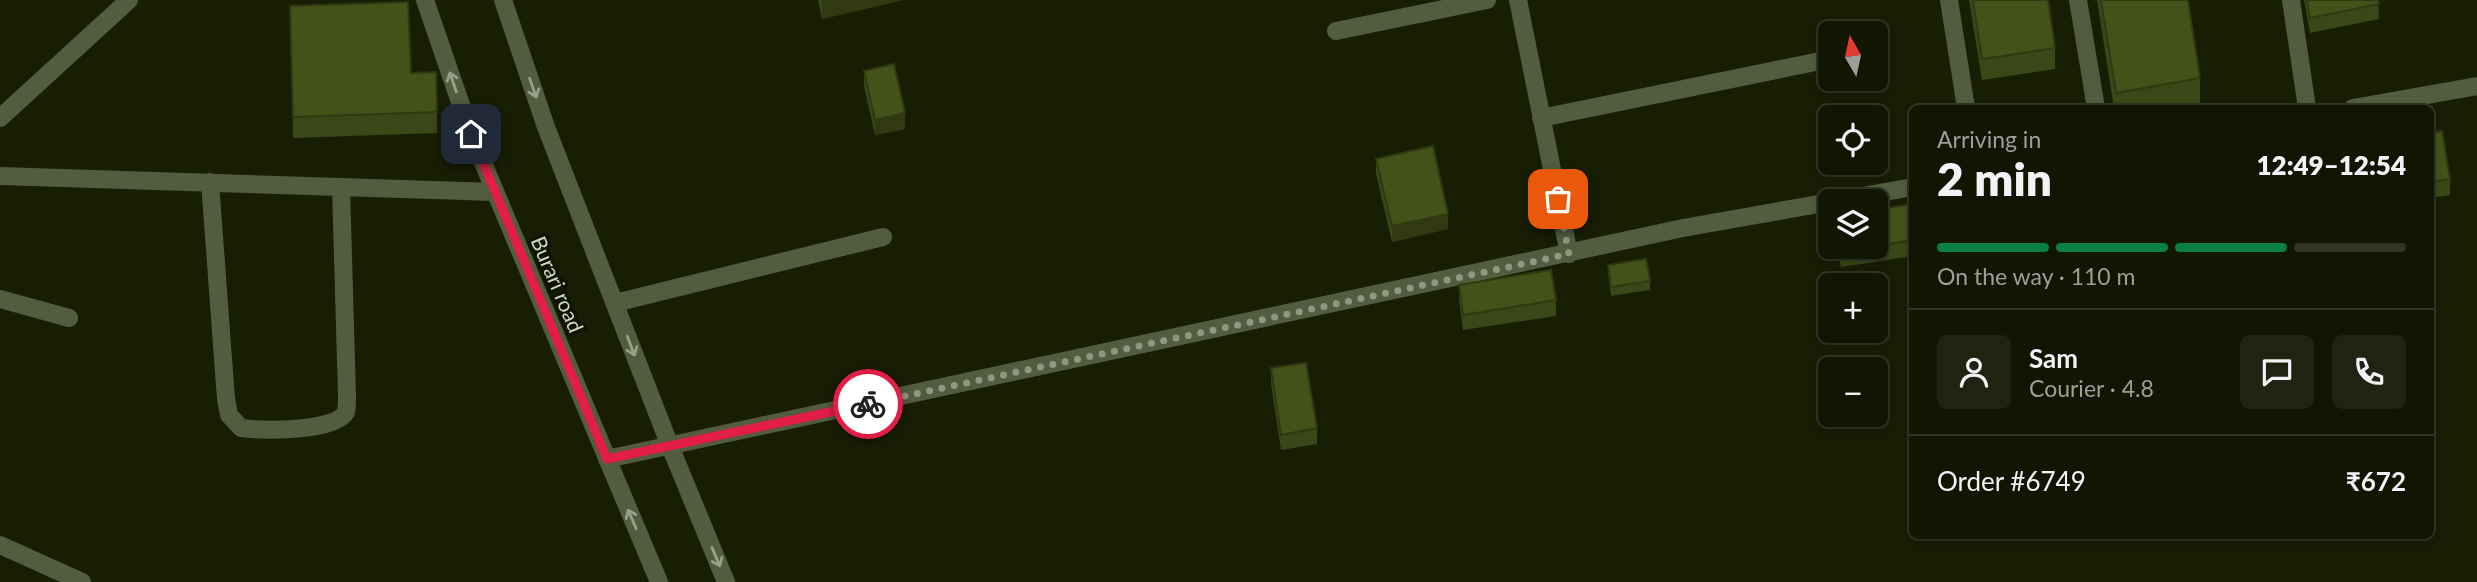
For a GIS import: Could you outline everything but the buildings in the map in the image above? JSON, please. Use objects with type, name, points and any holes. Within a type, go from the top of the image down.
[{"type":"street","points":[[0,118],[129,0]]},
{"type":"street","name":"Burari road","points":[[425,0],[471,134],[659,582]]},
{"type":"street","points":[[503,0],[546,127],[726,582]]},
{"type":"street","points":[[1336,31],[1487,0]]},
{"type":"street","points":[[1518,0],[1569,254]]},
{"type":"street","points":[[1950,0],[1966,105]]},
{"type":"street","points":[[2078,0],[2096,105]]},
{"type":"street","points":[[2291,0],[2306,105]]},
{"type":"street","points":[[1541,118],[1818,61]]},
{"type":"street","points":[[2370,105],[2477,86]]},
{"type":"street","points":[[0,176],[495,192]]},
{"type":"street","points":[[210,182],[229,415],[240,428],[258,430],[323,425],[337,421],[346,412],[341,187]]},
{"type":"street","points":[[1888,192],[1909,188]]},
{"type":"street","points":[[607,459],[1683,228],[1818,204]]},
{"type":"street","points":[[615,303],[883,237]]},
{"type":"street","points":[[0,299],[69,318]]},
{"type":"street","points":[[0,545],[82,582]]},
{"type":"way so far","points":[[868,404],[1569,254],[1558,199]]},
{"type":"route","points":[[471,134],[607,459],[868,404]]}]
